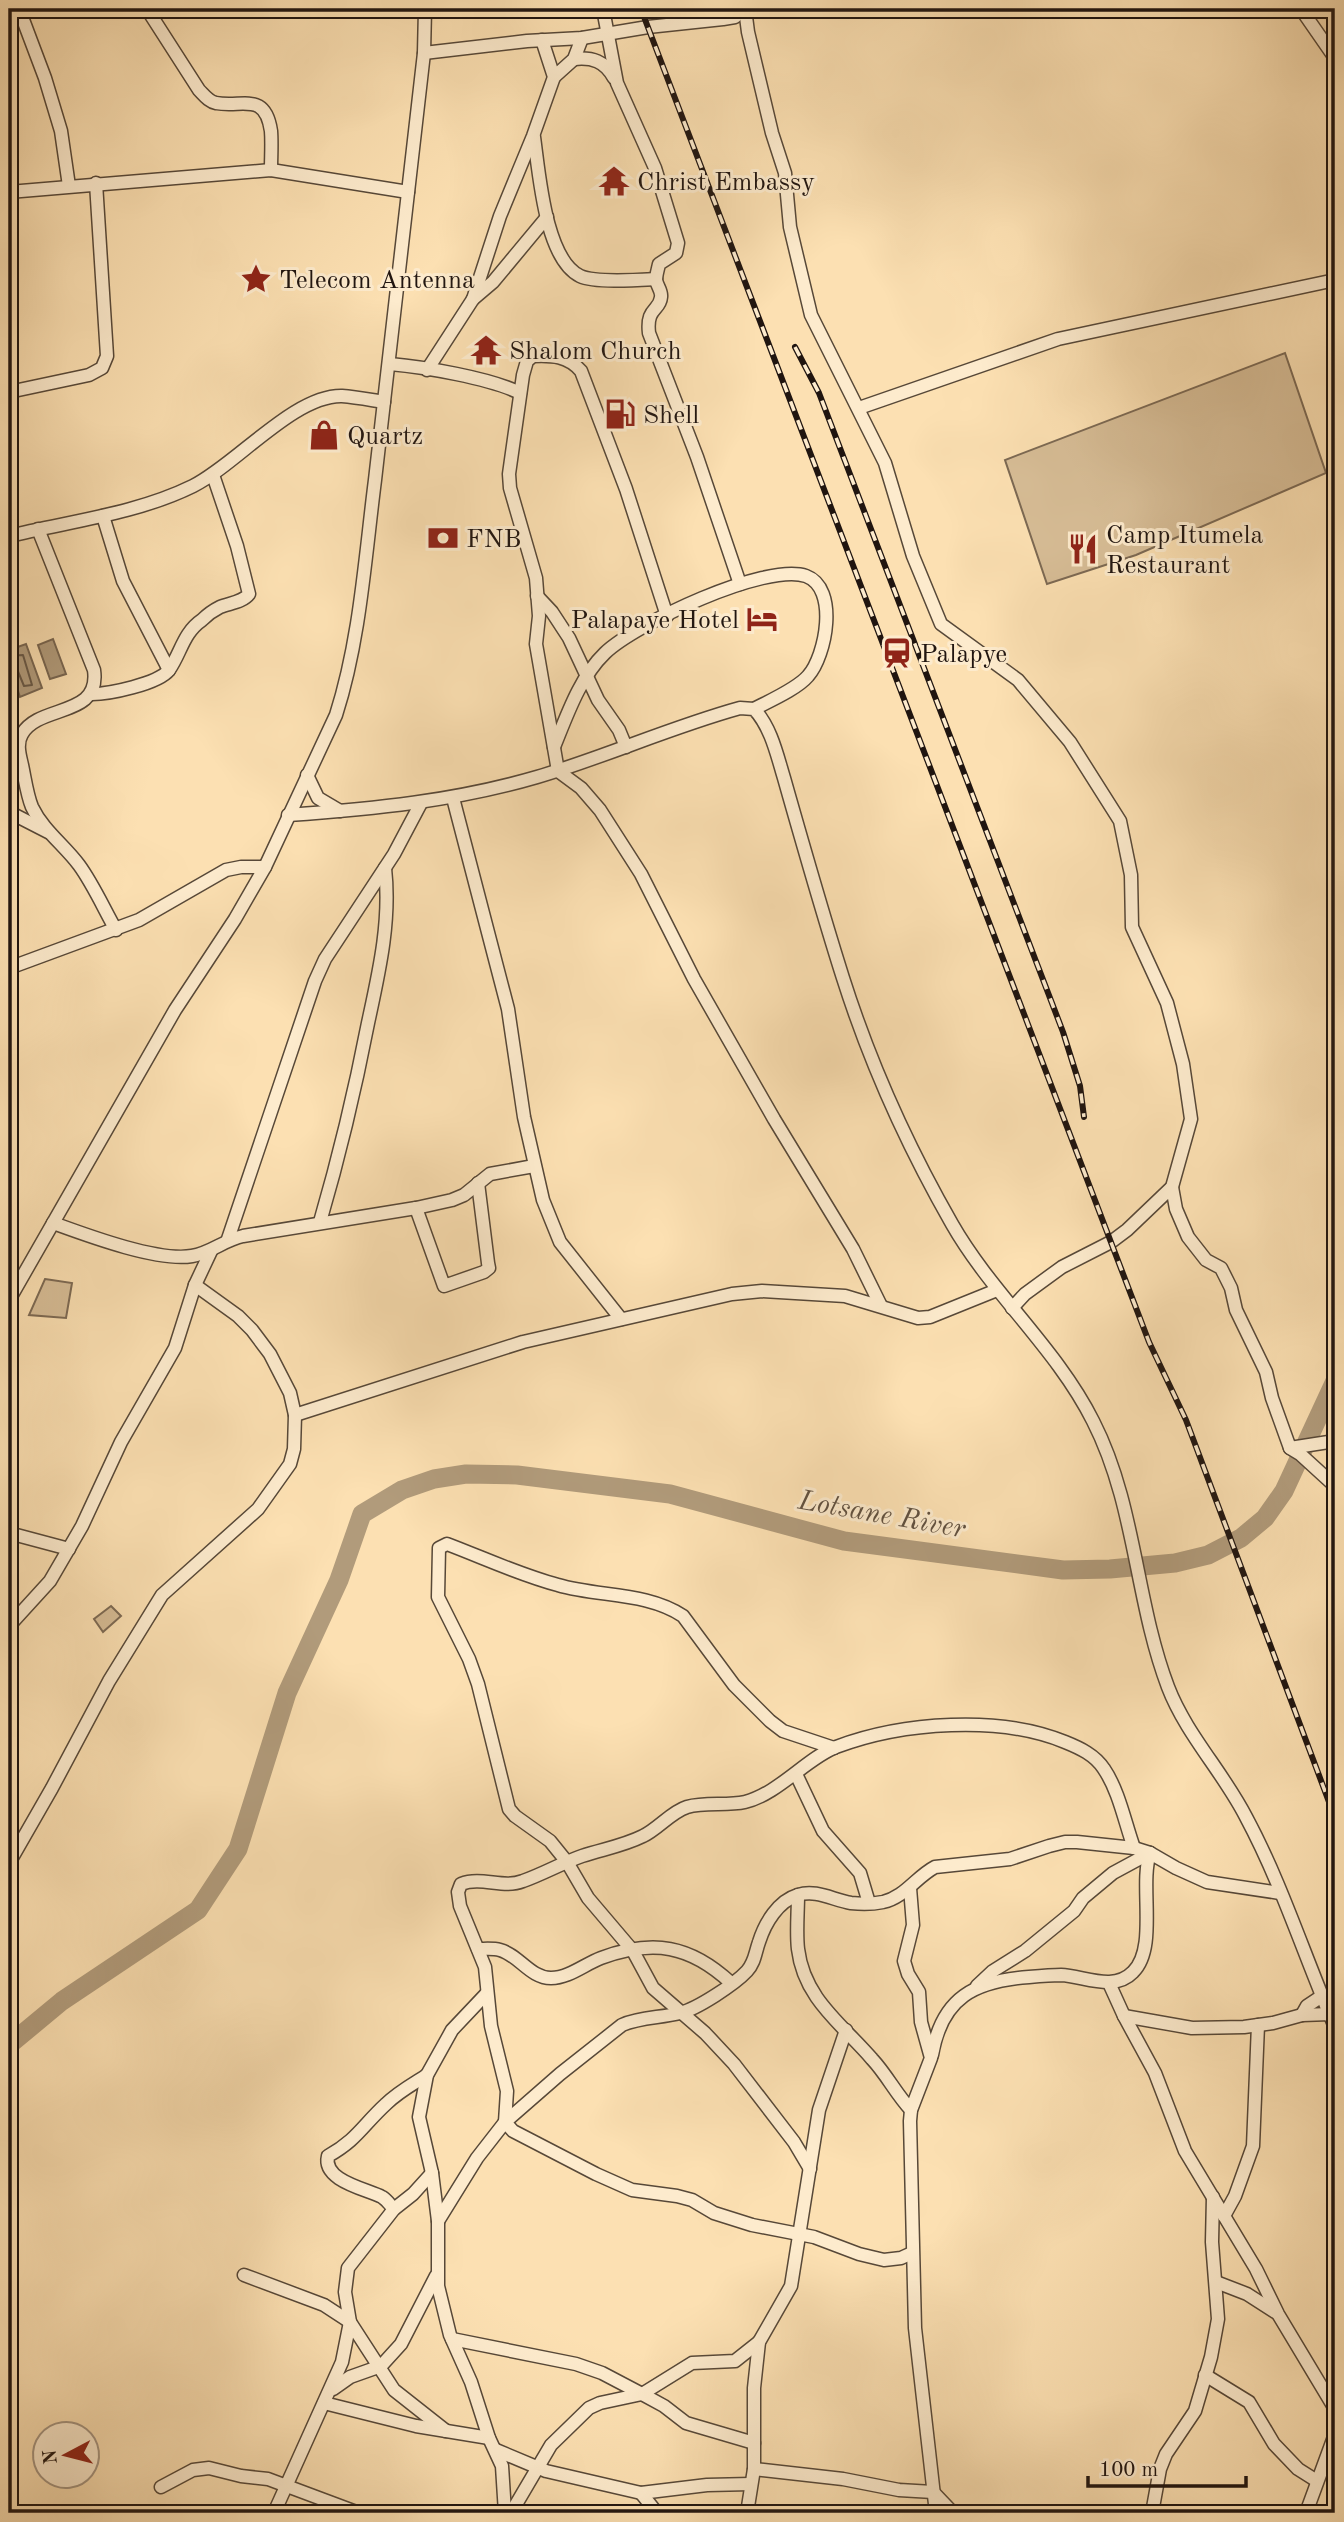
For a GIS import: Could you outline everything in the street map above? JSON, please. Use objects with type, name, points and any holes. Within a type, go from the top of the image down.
[{"type":"street","points":[[19,9],[45,78],[61,131],[69,186]]},
{"type":"street","points":[[147,9],[207,99],[215,103],[255,104],[266,112],[271,130],[271,170]]},
{"type":"street","points":[[11,1294],[175,1010],[235,919],[265,867],[336,715],[346,682],[357,625],[390,364],[425,53],[425,9]]},
{"type":"street","points":[[603,9],[617,83]]},
{"type":"street","points":[[425,53],[582,38],[723,19],[735,17],[744,9]]},
{"type":"street","points":[[744,9],[769,121],[785,173],[790,228],[811,315],[885,463],[913,556],[941,624],[1018,680],[1070,743],[1120,821],[1131,875],[1132,927],[1167,1003],[1187,1091],[1191,1119],[1172,1187],[1176,1209],[1188,1237],[1206,1260],[1221,1268],[1236,1310],[1266,1372],[1272,1398],[1290,1448],[1335,1486]]},
{"type":"street","points":[[1301,9],[1335,58]]},
{"type":"street","points":[[427,370],[472,299],[500,216],[554,77],[574,59],[582,38]]},
{"type":"street","points":[[542,40],[554,77]]},
{"type":"street","points":[[574,59],[588,58],[609,69],[655,168],[678,243],[677,253],[659,264],[656,279],[661,300],[650,312],[649,333],[697,457],[740,584]]},
{"type":"street","points":[[533,136],[550,232],[563,260],[579,276],[610,280],[656,279]]},
{"type":"street","points":[[9,192],[271,170],[408,192]]},
{"type":"street","points":[[9,392],[89,375],[102,368],[107,356],[96,183]]},
{"type":"street","points":[[472,299],[493,282],[547,217]]},
{"type":"street","points":[[859,408],[1058,339],[1335,280]]},
{"type":"street","points":[[667,615],[626,489],[581,371],[574,363],[563,358],[533,356],[527,361],[520,393],[509,474],[510,488],[536,578],[539,616],[536,644],[558,771],[581,788],[600,810],[641,874],[694,979],[774,1119],[853,1249],[881,1306]]},
{"type":"street","points":[[390,364],[508,388],[520,393]]},
{"type":"street","points":[[9,536],[135,508],[180,491],[213,475],[301,408],[322,399],[341,396],[384,402]]},
{"type":"street","points":[[92,694],[121,692],[163,676],[193,626],[218,608],[244,599],[249,594],[250,589],[213,475]]},
{"type":"street","points":[[103,516],[123,581],[169,670]]},
{"type":"street","points":[[38,529],[94,670],[96,684],[92,694],[83,701],[37,721],[22,733],[18,744],[32,806],[48,832],[79,866],[116,930]]},
{"type":"street","points":[[288,815],[453,798],[558,771],[717,714],[740,708],[754,709],[806,679],[814,669],[826,626],[827,604],[821,587],[808,577],[797,574],[768,576],[686,605],[624,639],[604,653],[588,675],[554,748]]},
{"type":"street","points":[[537,596],[552,612],[569,638],[598,700],[619,730],[626,747]]},
{"type":"street","points":[[754,709],[774,746],[844,980],[882,1083],[915,1157],[952,1224],[998,1290],[1068,1379],[1092,1418],[1119,1483],[1157,1655],[1175,1705],[1247,1817],[1335,2027]]},
{"type":"street","points":[[307,775],[318,798],[340,811]]},
{"type":"street","points":[[453,798],[508,1009],[542,1200],[560,1242],[621,1319]]},
{"type":"street","points":[[228,1239],[315,981],[325,959],[385,869],[421,803]]},
{"type":"street","points":[[9,812],[48,832]]},
{"type":"street","points":[[9,968],[116,930],[167,906],[226,870],[265,867]]},
{"type":"street","points":[[320,1222],[340,1152],[382,959],[387,906],[385,869]]},
{"type":"street","points":[[53,1223],[92,1237],[162,1255],[190,1257],[211,1251],[228,1239],[320,1222],[416,1209],[452,1200],[464,1195],[490,1174],[534,1166]]},
{"type":"street","points":[[416,1209],[444,1286],[484,1272],[489,1268],[478,1182]]},
{"type":"street","points":[[1012,1308],[1025,1294],[1062,1268],[1111,1242],[1127,1230],[1172,1187]]},
{"type":"street","points":[[9,1626],[50,1581],[98,1496],[121,1442],[175,1348],[195,1284],[211,1251]]},
{"type":"street","points":[[9,1863],[109,1681],[162,1595],[258,1509],[290,1464],[294,1449],[295,1415],[290,1393],[270,1354],[252,1330],[195,1284]]},
{"type":"street","points":[[295,1415],[523,1342],[732,1294],[762,1291],[845,1296],[918,1318],[930,1317],[998,1290]]},
{"type":"street","points":[[1290,1448],[1335,1441]]},
{"type":"street","points":[[9,1533],[69,1549]]},
{"type":"street","points":[[810,2169],[794,2142],[734,2064],[653,1988],[633,1951],[588,1898],[550,1841],[509,1809],[478,1684],[469,1659],[438,1597],[439,1548],[447,1544],[507,1569],[561,1586],[657,1602],[675,1611],[683,1616],[734,1685],[770,1721],[783,1731],[834,1748]]},
{"type":"street","points":[[505,2122],[507,2091],[491,2026],[485,1967],[460,1906],[458,1892],[461,1884],[480,1880],[510,1885],[642,1837],[684,1808],[747,1802],[834,1748],[926,1726],[991,1725],[1023,1728],[1049,1735],[1092,1755],[1104,1768],[1112,1784],[1134,1848]]},
{"type":"street","points":[[796,1774],[823,1831],[860,1873],[869,1903]]},
{"type":"street","points":[[438,2221],[477,2158],[505,2122],[622,2025],[633,2020],[681,2013],[705,2003],[746,1973],[755,1960],[765,1928],[778,1906],[798,1895],[814,1893],[851,1903],[895,1898],[935,1867],[1010,1859],[1065,1842],[1134,1848],[1150,1853],[1207,1882],[1280,1893]]},
{"type":"street","points":[[974,1988],[999,1981],[1062,1975],[1109,1983],[1132,1974],[1144,1949],[1147,1866],[1150,1853]]},
{"type":"street","points":[[936,2513],[915,2328],[911,2110],[931,2058],[936,2034],[948,2010],[993,1971],[1025,1951],[1074,1911],[1083,1898],[1113,1873],[1150,1853]]},
{"type":"street","points":[[909,1888],[913,1925],[904,1961],[919,1992],[921,2022],[931,2058]]},
{"type":"street","points":[[798,1895],[797,1946],[801,1964],[821,2005],[877,2064],[896,2095],[911,2110]]},
{"type":"street","points":[[478,1949],[504,1951],[540,1977],[552,1978],[563,1976],[602,1958],[650,1947],[670,1948],[685,1952],[713,1967],[731,1983]]},
{"type":"street","points":[[1109,1983],[1155,2073],[1185,2151],[1335,2409]]},
{"type":"street","points":[[487,1993],[452,2030],[427,2075],[419,2118],[432,2173],[438,2221],[437,2276],[452,2339],[471,2382],[504,2479],[505,2513]]},
{"type":"street","points":[[1302,2015],[1307,2006],[1322,1996]]},
{"type":"street","points":[[1124,2016],[1184,2029],[1258,2025],[1302,2015],[1330,2014]]},
{"type":"street","points":[[1224,2216],[1235,2196],[1253,2146],[1258,2025]]},
{"type":"street","points":[[511,2513],[551,2445],[589,2408],[642,2393],[687,2365],[735,2361],[759,2342],[791,2286],[819,2110],[846,2030]]},
{"type":"street","points":[[394,2209],[385,2199],[343,2181],[329,2167],[327,2161],[328,2157],[348,2145],[402,2090],[427,2075]]},
{"type":"street","points":[[505,2122],[522,2136],[632,2190],[692,2200],[714,2213],[752,2225],[800,2234],[884,2260],[901,2258],[912,2253]]},
{"type":"street","points":[[274,2513],[342,2362],[350,2322],[345,2291],[348,2268],[394,2209],[413,2194],[432,2173]]},
{"type":"street","points":[[1152,2513],[1160,2469],[1166,2454],[1195,2411],[1218,2319],[1212,2242],[1213,2196]]},
{"type":"street","points":[[244,2275],[324,2305],[350,2322],[394,2390],[446,2431]]},
{"type":"street","points":[[327,2398],[349,2377],[380,2367],[408,2334],[437,2276]]},
{"type":"street","points":[[1216,2281],[1247,2294],[1278,2314]]},
{"type":"street","points":[[452,2339],[576,2364],[602,2373],[642,2393],[685,2423],[754,2443]]},
{"type":"street","points":[[747,2513],[754,2469],[754,2388],[759,2342]]},
{"type":"street","points":[[1205,2375],[1249,2402],[1274,2444],[1298,2469],[1317,2481]]},
{"type":"street","points":[[327,2398],[367,2416],[446,2431],[493,2444],[537,2468],[587,2482],[650,2505],[707,2486],[751,2484]]},
{"type":"street","points":[[1306,2513],[1335,2434]]},
{"type":"street","points":[[161,2487],[193,2470],[209,2468],[268,2479],[359,2513]]},
{"type":"street","points":[[754,2469],[843,2479],[899,2490],[933,2492],[953,2513]]},
{"type":"street","points":[[1157,2489],[1161,2513]]},
{"type":"shaded area","points":[[1285,353],[1326,473],[1136,555],[1047,584],[1005,460]]},
{"type":"shaded area","points":[[45,1279],[72,1283],[66,1318],[29,1315]]},
{"type":"shaded area","points":[[111,1606],[121,1616],[103,1632],[94,1619]]},
{"type":"water","points":[[53,639],[66,674],[50,679],[38,645]]},
{"type":"water","points":[[26,644],[42,688],[20,697],[9,664],[9,650]]},
{"type":"waterway","name":"Lotsane River","points":[[9,2045],[62,2001],[198,1910],[238,1849],[287,1693],[339,1580],[362,1514],[402,1490],[434,1479],[466,1474],[517,1475],[670,1494],[844,1541],[1063,1570],[1175,1563],[1208,1555],[1241,1538],[1265,1518],[1284,1491],[1335,1381]]},
{"type":"railway","points":[[641,9],[1149,1342],[1186,1420],[1335,1818]]},
{"type":"railway","points":[[795,347],[819,393],[1063,1032],[1080,1086],[1084,1117]]},
{"type":"place","name":"Christ Embassy","points":[[614,181]]},
{"type":"place","name":"Telecom Antenna","points":[[256,279]]},
{"type":"place","name":"Shalom Church","points":[[486,350]]},
{"type":"place","name":"Shell","points":[[620,414]]},
{"type":"place","name":"Quartz","points":[[324,435]]},
{"type":"place","name":"FNB","points":[[443,538]]},
{"type":"place","name":"Camp Itumela Restaurant","points":[[1083,549]]},
{"type":"place","name":"Palapaye Hotel","points":[[762,619]]},
{"type":"place","name":"Palapye","points":[[897,653]]}]
